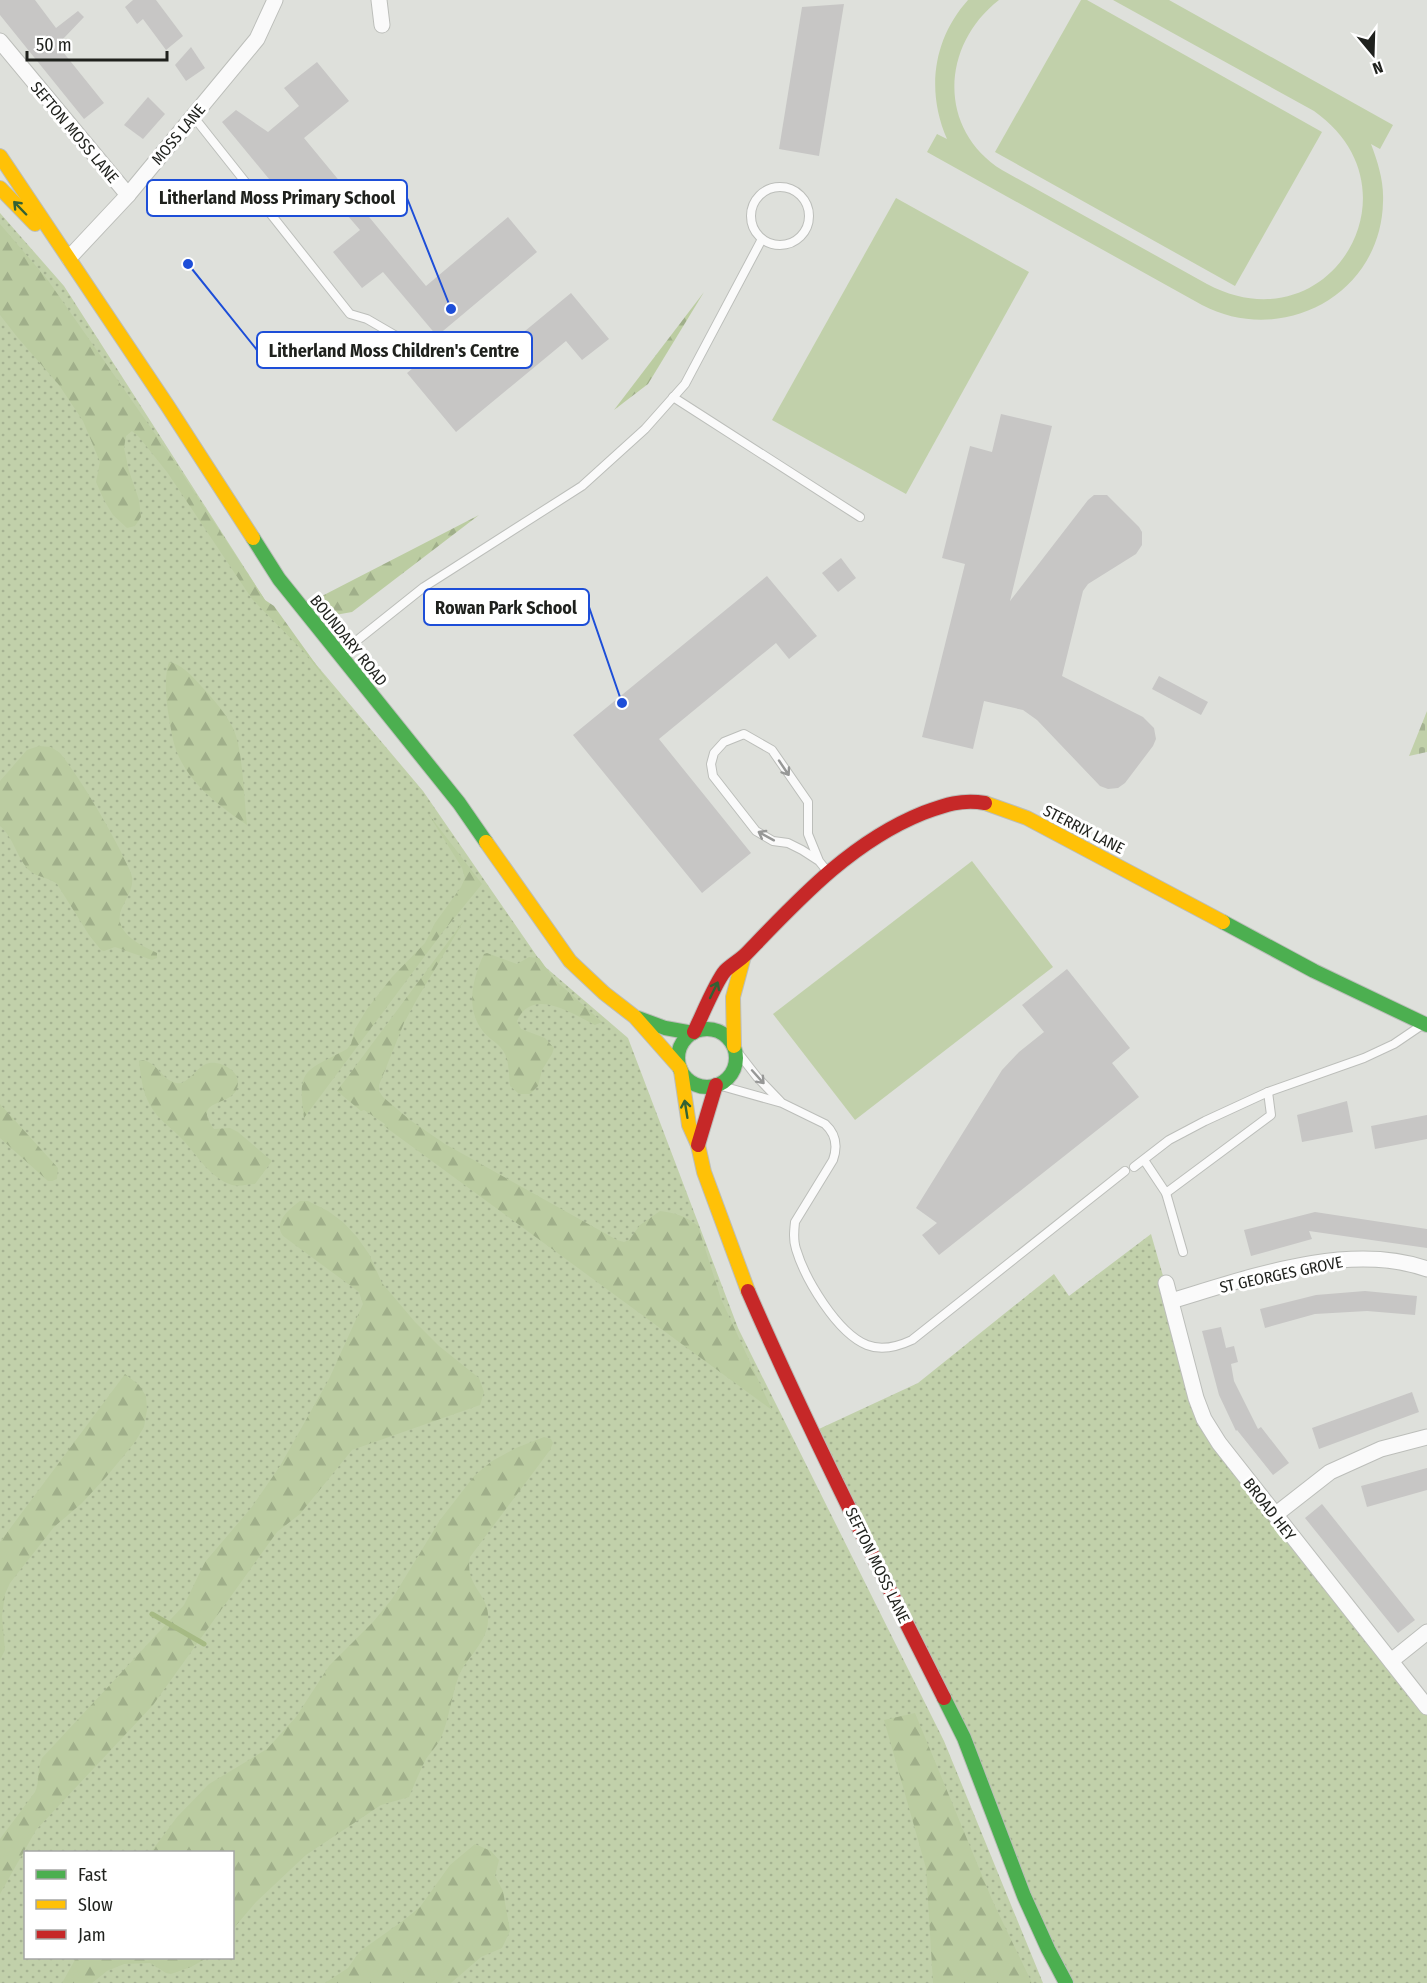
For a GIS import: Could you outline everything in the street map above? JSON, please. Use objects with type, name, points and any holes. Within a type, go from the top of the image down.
[{"type":"street","name":"MOSS LANE","points":[[69,258],[128,195],[257,39],[275,0]]},
{"type":"street","points":[[379,0],[382,25]]},
{"type":"street","name":"SEFTON MOSS LANE","points":[[0,41],[128,195]]},
{"type":"street","name":"BOUNDARY ROAD","points":[[0,156],[167,405],[279,579],[459,802],[570,961],[604,993],[635,1017],[681,1069]]},
{"type":"street","name":"BOUNDARY ROAD","points":[[0,188],[69,258]]},
{"type":"street","name":"STERRIX LANE","points":[[693,1032],[724,972],[744,956],[781,916],[828,872],[870,841],[909,819],[949,803],[983,802],[1027,818],[1314,971],[1425,1025]]},
{"type":"street","name":"STERRIX LANE","points":[[735,1048],[733,997],[744,956]]},
{"type":"street","name":"BOUNDARY ROAD","points":[[635,1017],[665,1028],[693,1032]]},
{"type":"street","points":[[703,1029],[722,1032],[735,1048],[735,1067],[731,1075],[717,1085],[700,1086],[686,1077],[681,1069],[678,1060],[682,1044],[693,1032],[703,1029]]},
{"type":"street","name":"SEFTON MOSS LANE","points":[[681,1069],[689,1125],[698,1145],[704,1172],[740,1272],[774,1350],[884,1580],[964,1738],[1024,1896],[1066,1983]]},
{"type":"street","name":"SEFTON MOSS LANE","points":[[698,1145],[717,1085]]},
{"type":"street","name":"ST GEORGES GROVE","points":[[1171,1301],[1243,1280],[1343,1259],[1386,1260],[1427,1269]]},
{"type":"street","name":"BROAD HEY","points":[[1166,1283],[1190,1377],[1204,1419],[1225,1451],[1427,1707]]},
{"type":"street","points":[[1275,1515],[1330,1472],[1381,1449],[1427,1437]]},
{"type":"street","points":[[1391,1661],[1427,1632]]},
{"type":"lane","points":[[193,116],[350,314],[367,319],[398,337]]},
{"type":"lane","points":[[782,187],[791,189],[805,202],[808,212],[805,231],[799,238],[781,245],[762,239],[752,224],[753,206],[765,192],[782,187]]},
{"type":"lane","points":[[339,655],[424,587],[582,486],[645,429],[685,384],[762,239]]},
{"type":"lane","points":[[673,397],[860,517]]},
{"type":"lane","points":[[819,861],[788,843],[773,841],[756,831],[713,776],[711,764],[714,753],[724,742],[744,734],[772,750],[808,802],[808,834],[819,861],[828,872]]},
{"type":"lane","points":[[1134,1167],[1169,1140],[1268,1092],[1364,1058],[1394,1044],[1425,1025]]},
{"type":"lane","points":[[735,1048],[757,1077],[782,1103]]},
{"type":"lane","points":[[717,1085],[782,1103],[825,1124],[831,1130],[836,1143],[833,1160],[795,1222],[794,1240],[798,1255],[820,1298],[839,1323],[857,1340],[879,1348],[891,1348],[912,1340],[1125,1170]]},
{"type":"lane","points":[[1166,1192],[1270,1115],[1268,1092]]},
{"type":"lane","points":[[1144,1161],[1166,1192],[1184,1252]]},
{"type":"green space","points":[[968,0],[999,0],[980,19],[966,40],[957,63],[954,86],[957,110],[966,132],[981,153],[1002,170],[1207,284],[1251,298],[1291,295],[1324,278],[1348,251],[1361,217],[1361,180],[1346,143],[1314,111],[1113,0],[1169,0],[1393,125],[1380,149],[1371,144],[1381,179],[1383,202],[1378,235],[1365,263],[1346,287],[1322,304],[1294,315],[1264,320],[1233,316],[1202,305],[927,152],[937,134],[947,139],[936,103],[936,66],[947,31]]},
{"type":"green space","points":[[1081,0],[1087,0],[1322,132],[1235,286],[995,152]]},
{"type":"green space","points":[[896,198],[1029,272],[906,494],[772,420]]},
{"type":"green space","points":[[0,213],[64,286],[276,617],[423,791],[543,965],[628,1038],[738,1328],[944,1741],[1043,1983],[0,1983]]},
{"type":"green space","points":[[0,224],[47,279],[172,458],[265,600],[274,606],[335,691],[306,654],[252,599],[167,472],[132,431],[126,436],[124,448],[139,500],[141,517],[135,526],[127,528],[113,515],[96,482],[100,462],[83,421],[59,385],[0,315]]},
{"type":"green space","points":[[704,292],[648,384],[614,410]]},
{"type":"green space","points":[[479,515],[352,612],[335,615],[322,596]]},
{"type":"green space","points":[[169,662],[183,668],[194,679],[219,706],[233,728],[241,761],[247,825],[200,787],[179,757],[173,741],[167,706],[166,681]]},
{"type":"green space","points":[[1427,711],[1427,752],[1409,756]]},
{"type":"green space","points":[[39,746],[51,747],[60,753],[110,830],[132,877],[131,890],[120,913],[121,925],[131,938],[157,953],[157,958],[152,960],[115,947],[101,950],[57,884],[30,871],[9,836],[0,826],[0,781],[27,750]]},
{"type":"green space","points":[[427,812],[482,884],[442,933],[304,1118],[302,1089],[307,1073],[313,1067],[347,1049],[367,1009],[392,977],[425,943],[435,923],[465,878],[462,868]]},
{"type":"green space","points":[[972,861],[1053,967],[855,1120],[773,1014]]},
{"type":"green space","points":[[465,919],[404,1023],[379,1085],[379,1091],[410,1120],[445,1144],[617,1240],[624,1242],[629,1240],[640,1225],[660,1211],[680,1216],[698,1226],[721,1299],[772,1410],[384,1126],[385,1124],[364,1110],[361,1111],[337,1091]]},
{"type":"green space","points":[[487,953],[517,964],[529,957],[539,958],[554,979],[602,1022],[595,1025],[565,1010],[542,1004],[532,1005],[524,1011],[517,1021],[521,1029],[545,1038],[554,1048],[542,1070],[538,1086],[530,1094],[519,1094],[510,1086],[505,1054],[482,1030],[474,1012],[472,992],[484,954]]},
{"type":"green space","points":[[143,1060],[152,1064],[176,1083],[184,1082],[202,1066],[211,1063],[226,1066],[235,1073],[238,1082],[236,1091],[211,1107],[207,1111],[208,1118],[214,1129],[230,1128],[238,1132],[272,1161],[255,1184],[235,1186],[224,1182],[204,1165],[157,1115],[147,1100],[141,1078],[139,1061]]},
{"type":"green space","points":[[0,1104],[58,1168],[57,1179],[48,1181],[0,1138]]},
{"type":"green space","points":[[300,1201],[308,1201],[343,1222],[369,1254],[382,1283],[415,1322],[439,1346],[479,1378],[484,1392],[480,1405],[352,1450],[300,1514],[277,1532],[153,1705],[36,1830],[0,1894],[0,1839],[35,1792],[42,1758],[184,1605],[205,1562],[251,1508],[280,1466],[329,1379],[363,1304],[359,1292],[283,1236],[280,1226],[287,1212]]},
{"type":"green space","points":[[1151,1234],[1204,1419],[1427,1707],[1427,1983],[1060,1983],[955,1736],[806,1435],[918,1383],[1054,1274],[1069,1296]]},
{"type":"green space","points":[[125,1374],[139,1385],[146,1396],[147,1410],[144,1427],[135,1442],[107,1476],[82,1503],[54,1527],[10,1583],[5,1594],[2,1616],[5,1650],[0,1660],[0,1542]]},
{"type":"green space","points":[[544,1437],[551,1439],[553,1443],[470,1557],[471,1576],[488,1612],[487,1629],[480,1644],[461,1671],[440,1740],[426,1759],[409,1797],[381,1805],[306,1855],[256,1902],[234,1928],[234,1851],[152,1851],[177,1817],[209,1784],[267,1749],[296,1717],[329,1666],[373,1622],[392,1599],[440,1520],[475,1475],[492,1461]]},
{"type":"green space","points":[[915,1713],[993,1902],[1032,1983],[933,1983],[926,1868],[884,1720]]},
{"type":"green space","points":[[475,1844],[491,1851],[499,1860],[495,1876],[503,1891],[510,1931],[502,1948],[481,1957],[451,1983],[325,1983],[348,1968],[359,1952],[420,1907],[450,1865]]},
{"type":"green space","points":[[75,1959],[205,1959],[171,1974],[150,1963],[124,1964],[107,1971],[92,1983],[62,1983]]},
{"type":"building","points":[[0,0],[35,0],[56,28],[78,11],[84,17],[63,39],[69,47],[63,52],[104,103],[84,119],[0,15]]},
{"type":"building","points":[[133,0],[156,0],[183,36],[166,50],[143,19],[137,24],[125,7]]},
{"type":"building","points":[[844,4],[819,156],[779,149],[802,7]]},
{"type":"building","points":[[191,47],[205,68],[186,81],[175,65]]},
{"type":"building","points":[[317,62],[349,101],[304,138],[426,286],[508,217],[537,252],[437,336],[383,272],[362,288],[333,252],[360,230],[316,179],[288,202],[222,122],[236,110],[268,132],[299,106],[284,88]]},
{"type":"building","points":[[148,97],[165,114],[143,139],[124,125]]},
{"type":"building","points":[[571,293],[609,339],[582,360],[566,341],[456,432],[407,373],[452,336],[479,369]]},
{"type":"building","points":[[1001,414],[1052,426],[1010,601],[1094,495],[1107,495],[1142,532],[1142,545],[1136,554],[1088,584],[1083,591],[1062,676],[1143,717],[1154,728],[1156,739],[1153,746],[1125,783],[1118,788],[1108,789],[1100,786],[1037,720],[1023,710],[984,701],[973,749],[922,737],[965,564],[942,558],[970,446],[992,452]]},
{"type":"building","points":[[841,558],[856,578],[838,592],[822,573]]},
{"type":"building","points":[[767,576],[817,636],[789,659],[776,643],[659,739],[751,853],[702,893],[573,735]]},
{"type":"building","points":[[1159,676],[1208,702],[1201,715],[1152,689]]},
{"type":"building","points":[[1067,969],[1130,1048],[1112,1063],[1139,1097],[939,1255],[922,1235],[937,1223],[916,1208],[1002,1070],[1019,1052],[1044,1032],[1022,1005]]},
{"type":"building","points":[[1347,1101],[1353,1132],[1302,1142],[1297,1115]]},
{"type":"building","points":[[1427,1115],[1427,1139],[1375,1149],[1371,1126]]},
{"type":"building","points":[[1315,1212],[1427,1229],[1427,1248],[1309,1231],[1312,1239],[1251,1256],[1244,1230]]},
{"type":"building","points":[[1365,1291],[1417,1296],[1415,1315],[1367,1311],[1315,1314],[1265,1328],[1260,1309],[1316,1295]]},
{"type":"building","points":[[1221,1327],[1226,1348],[1234,1346],[1238,1362],[1231,1364],[1234,1381],[1258,1429],[1261,1427],[1289,1463],[1273,1475],[1236,1431],[1219,1395],[1202,1331]]},
{"type":"building","points":[[1412,1392],[1419,1412],[1319,1449],[1312,1428]]},
{"type":"building","points":[[1427,1468],[1427,1490],[1367,1507],[1361,1486]]},
{"type":"building","points":[[1322,1504],[1415,1620],[1398,1633],[1305,1518]]},
{"type":"waterway","points":[[152,1614],[204,1644]]},
{"type":"traffic: fast","points":[[253,538],[279,579],[459,803],[486,842]]},
{"type":"traffic: fast","points":[[1223,922],[1314,971],[1427,1025]]},
{"type":"traffic: fast","points":[[638,1018],[665,1028],[693,1033]]},
{"type":"traffic: fast","points":[[707,1029],[718,1031],[731,1042],[736,1058],[734,1069],[723,1082],[707,1087],[696,1085],[683,1074],[678,1058],[680,1047],[691,1034],[707,1029]]},
{"type":"traffic: fast","points":[[944,1698],[964,1738],[1024,1896],[1066,1983]]},
{"type":"traffic: slow","points":[[0,156],[253,538]]},
{"type":"traffic: slow","points":[[0,188],[35,224]]},
{"type":"traffic: slow","points":[[985,803],[1027,818],[1223,922]]},
{"type":"traffic: slow","points":[[486,842],[570,961],[604,993],[635,1017],[680,1068]]},
{"type":"traffic: slow","points":[[734,1046],[733,997],[744,956]]},
{"type":"traffic: slow","points":[[681,1071],[689,1125],[748,1291]]},
{"type":"traffic: jam","points":[[694,1032],[725,971],[746,954],[806,893],[849,856],[897,825],[923,813],[961,802],[985,803]]},
{"type":"traffic: jam","points":[[698,1145],[716,1085]]},
{"type":"traffic: jam","points":[[748,1291],[818,1445],[944,1698]]},
{"type":"place","name":"Litherland Moss Children's Centre","points":[[188,264]]},
{"type":"place","name":"Litherland Moss Primary School","points":[[451,309]]},
{"type":"place","name":"Rowan Park School","points":[[622,703]]}]
